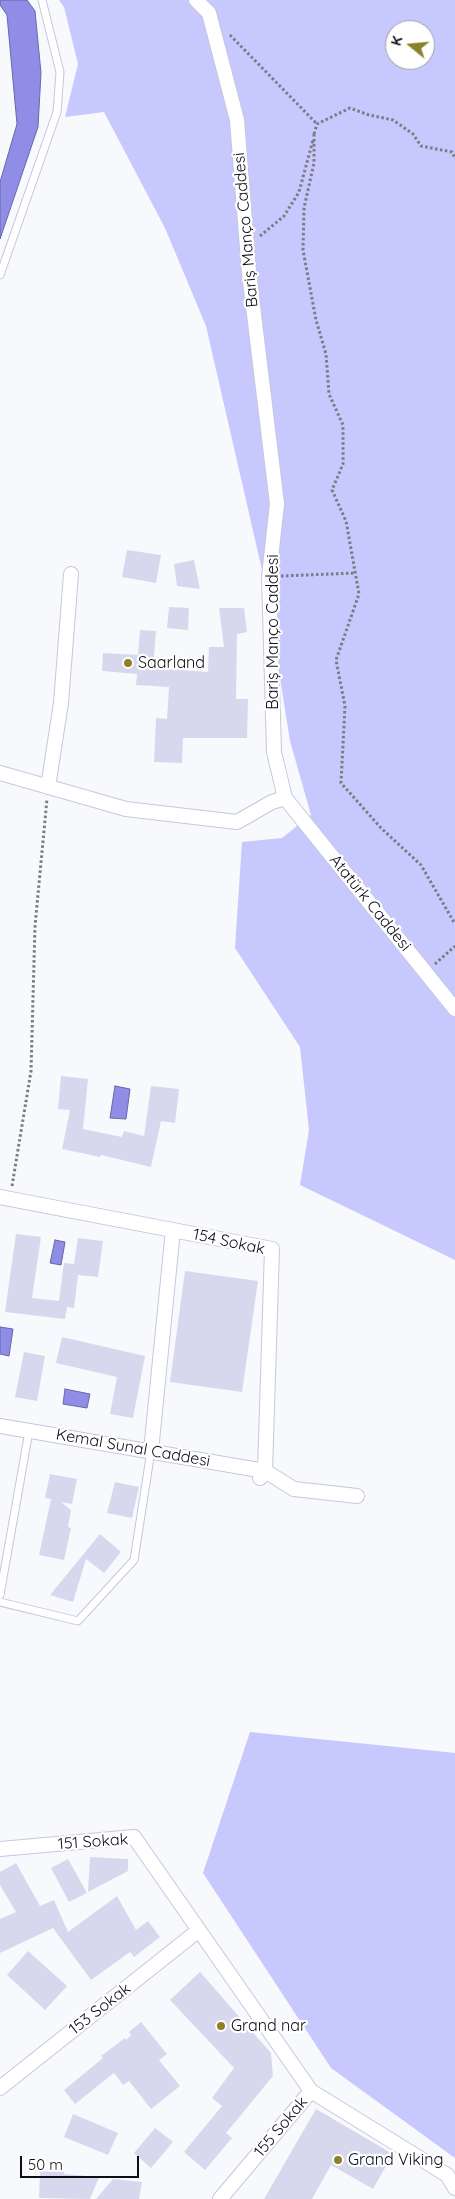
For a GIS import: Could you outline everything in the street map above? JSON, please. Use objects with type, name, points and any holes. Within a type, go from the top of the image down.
[{"type":"street","name":"Bariş Manço Caddesi","points":[[196,0],[209,13],[237,120],[247,248],[277,504],[269,576],[274,752],[285,798]]},
{"type":"street","points":[[48,787],[61,703],[72,574]]},
{"type":"street","points":[[0,772],[126,809],[237,822],[272,802],[285,798]]},
{"type":"street","name":"Atatürk Caddesi","points":[[285,798],[455,1009]]},
{"type":"street","name":"154 Sokak","points":[[5,1198],[272,1249],[262,1475]]},
{"type":"street","points":[[151,1452],[173,1230]]},
{"type":"street","name":"Kemal Sunal Caddesi","points":[[0,1426],[151,1452],[262,1475]]},
{"type":"street","points":[[262,1475],[294,1489],[357,1496]]},
{"type":"street","name":"151 Sokak","points":[[0,1849],[134,1837],[200,1930]]},
{"type":"street","name":"153 Sokak","points":[[0,2088],[200,1930]]},
{"type":"street","name":"155 Sokak","points":[[200,1930],[311,2091],[220,2199]]},
{"type":"street","points":[[311,2091],[447,2175],[455,2188]]},
{"type":"lane","points":[[0,275],[57,112],[60,72],[42,0]]},
{"type":"lane","points":[[0,1595],[29,1431]]},
{"type":"lane","points":[[0,1602],[78,1621],[134,1560],[151,1452]]},
{"type":"path","points":[[229,34],[317,124]]},
{"type":"path","points":[[247,248],[284,216],[299,192],[317,124],[350,108],[369,115],[393,120],[413,134],[421,146],[452,152],[455,158]]},
{"type":"path","points":[[314,134],[314,163],[304,208],[302,250],[316,320],[326,354],[329,394],[342,425],[343,464],[332,490],[346,521],[360,594],[336,660],[345,706],[341,783],[381,828],[421,865],[455,924]]},
{"type":"path","points":[[269,576],[356,572]]},
{"type":"path","points":[[5,1198],[31,1070],[35,926],[48,787]]},
{"type":"path","points":[[426,973],[455,946]]},
{"type":"shaded area","points":[[0,0],[27,0],[35,11],[41,73],[38,127],[0,239],[0,182],[17,124],[7,15],[0,5]]},
{"type":"shaded area","points":[[59,0],[455,0],[455,1260],[300,1185],[309,1130],[300,1047],[235,948],[242,842],[282,838],[311,815],[290,741],[265,583],[206,326],[165,228],[104,112],[65,117],[78,64],[64,7]]},
{"type":"shaded area","points":[[115,1086],[130,1089],[126,1119],[110,1118]]},
{"type":"shaded area","points":[[55,1240],[65,1242],[61,1265],[50,1263]]},
{"type":"shaded area","points":[[0,1327],[13,1329],[9,1356],[0,1354]]},
{"type":"shaded area","points":[[65,1389],[90,1394],[87,1408],[63,1404]]},
{"type":"shaded area","points":[[250,1732],[455,1753],[455,2158],[331,2068],[203,1873]]},
{"type":"building","points":[[127,550],[161,555],[156,583],[122,577]]},
{"type":"building","points":[[194,560],[200,589],[177,586],[174,564]]},
{"type":"building","points":[[169,607],[189,608],[188,630],[167,628]]},
{"type":"building","points":[[219,608],[244,608],[247,632],[237,634],[236,699],[248,699],[247,738],[183,738],[182,763],[154,762],[156,718],[167,719],[169,687],[136,685],[137,674],[102,671],[103,653],[138,655],[140,630],[156,631],[153,668],[208,672],[209,647],[224,647]]},
{"type":"building","points":[[61,1076],[88,1079],[83,1129],[122,1137],[124,1131],[144,1136],[151,1086],[179,1089],[175,1123],[161,1121],[151,1167],[101,1155],[100,1157],[62,1149],[70,1110],[58,1109]]},
{"type":"building","points":[[16,1234],[41,1237],[32,1298],[59,1301],[64,1263],[74,1264],[78,1238],[103,1241],[98,1277],[78,1275],[74,1308],[67,1307],[65,1319],[5,1312]]},
{"type":"building","points":[[185,1271],[258,1281],[242,1392],[170,1382]]},
{"type":"building","points":[[62,1337],[145,1356],[133,1418],[110,1414],[117,1377],[56,1363]]},
{"type":"building","points":[[24,1352],[45,1356],[37,1401],[15,1397]]},
{"type":"building","points":[[50,1474],[77,1479],[72,1504],[61,1502],[71,1510],[68,1527],[71,1528],[64,1560],[39,1555],[51,1499],[45,1498]]},
{"type":"building","points":[[115,1482],[139,1487],[132,1518],[107,1513]]},
{"type":"building","points":[[100,1534],[121,1552],[104,1573],[86,1559],[73,1602],[50,1595]]},
{"type":"building","points":[[90,1857],[128,1859],[128,1871],[88,1892]]},
{"type":"building","points":[[68,1859],[87,1893],[69,1902],[51,1868]]},
{"type":"building","points":[[16,1863],[40,1906],[54,1900],[68,1932],[117,1896],[136,1930],[148,1921],[160,1937],[134,1957],[130,1952],[91,1980],[53,1928],[0,1953],[0,1919],[16,1912],[0,1885],[0,1872]]},
{"type":"building","points":[[28,1951],[67,1986],[45,2010],[7,1975]]},
{"type":"building","name":"Grand nar","points":[[200,1972],[271,2053],[273,2076],[226,2133],[232,2138],[205,2170],[184,2152],[222,2106],[212,2098],[234,2068],[170,2000]]},
{"type":"building","points":[[141,2022],[167,2054],[159,2060],[180,2086],[151,2109],[129,2081],[123,2085],[114,2073],[75,2104],[64,2090],[103,2058],[101,2056],[125,2038],[126,2040],[131,2035],[129,2032]]},
{"type":"building","name":"Grand Viking","points":[[316,2109],[393,2154],[373,2189],[331,2165],[312,2199],[264,2199]]},
{"type":"building","points":[[73,2114],[118,2133],[108,2155],[64,2137]]},
{"type":"building","points":[[155,2128],[173,2142],[151,2168],[134,2153]]},
{"type":"building","points":[[40,2171],[99,2177],[90,2199],[39,2198]]},
{"type":"building","points":[[113,2179],[142,2182],[139,2199],[96,2199]]},
{"type":"place","name":"Saarland","points":[[128,663]]},
{"type":"place","name":"Grand nar","points":[[221,2026]]},
{"type":"place","name":"Grand Viking","points":[[338,2160]]}]
